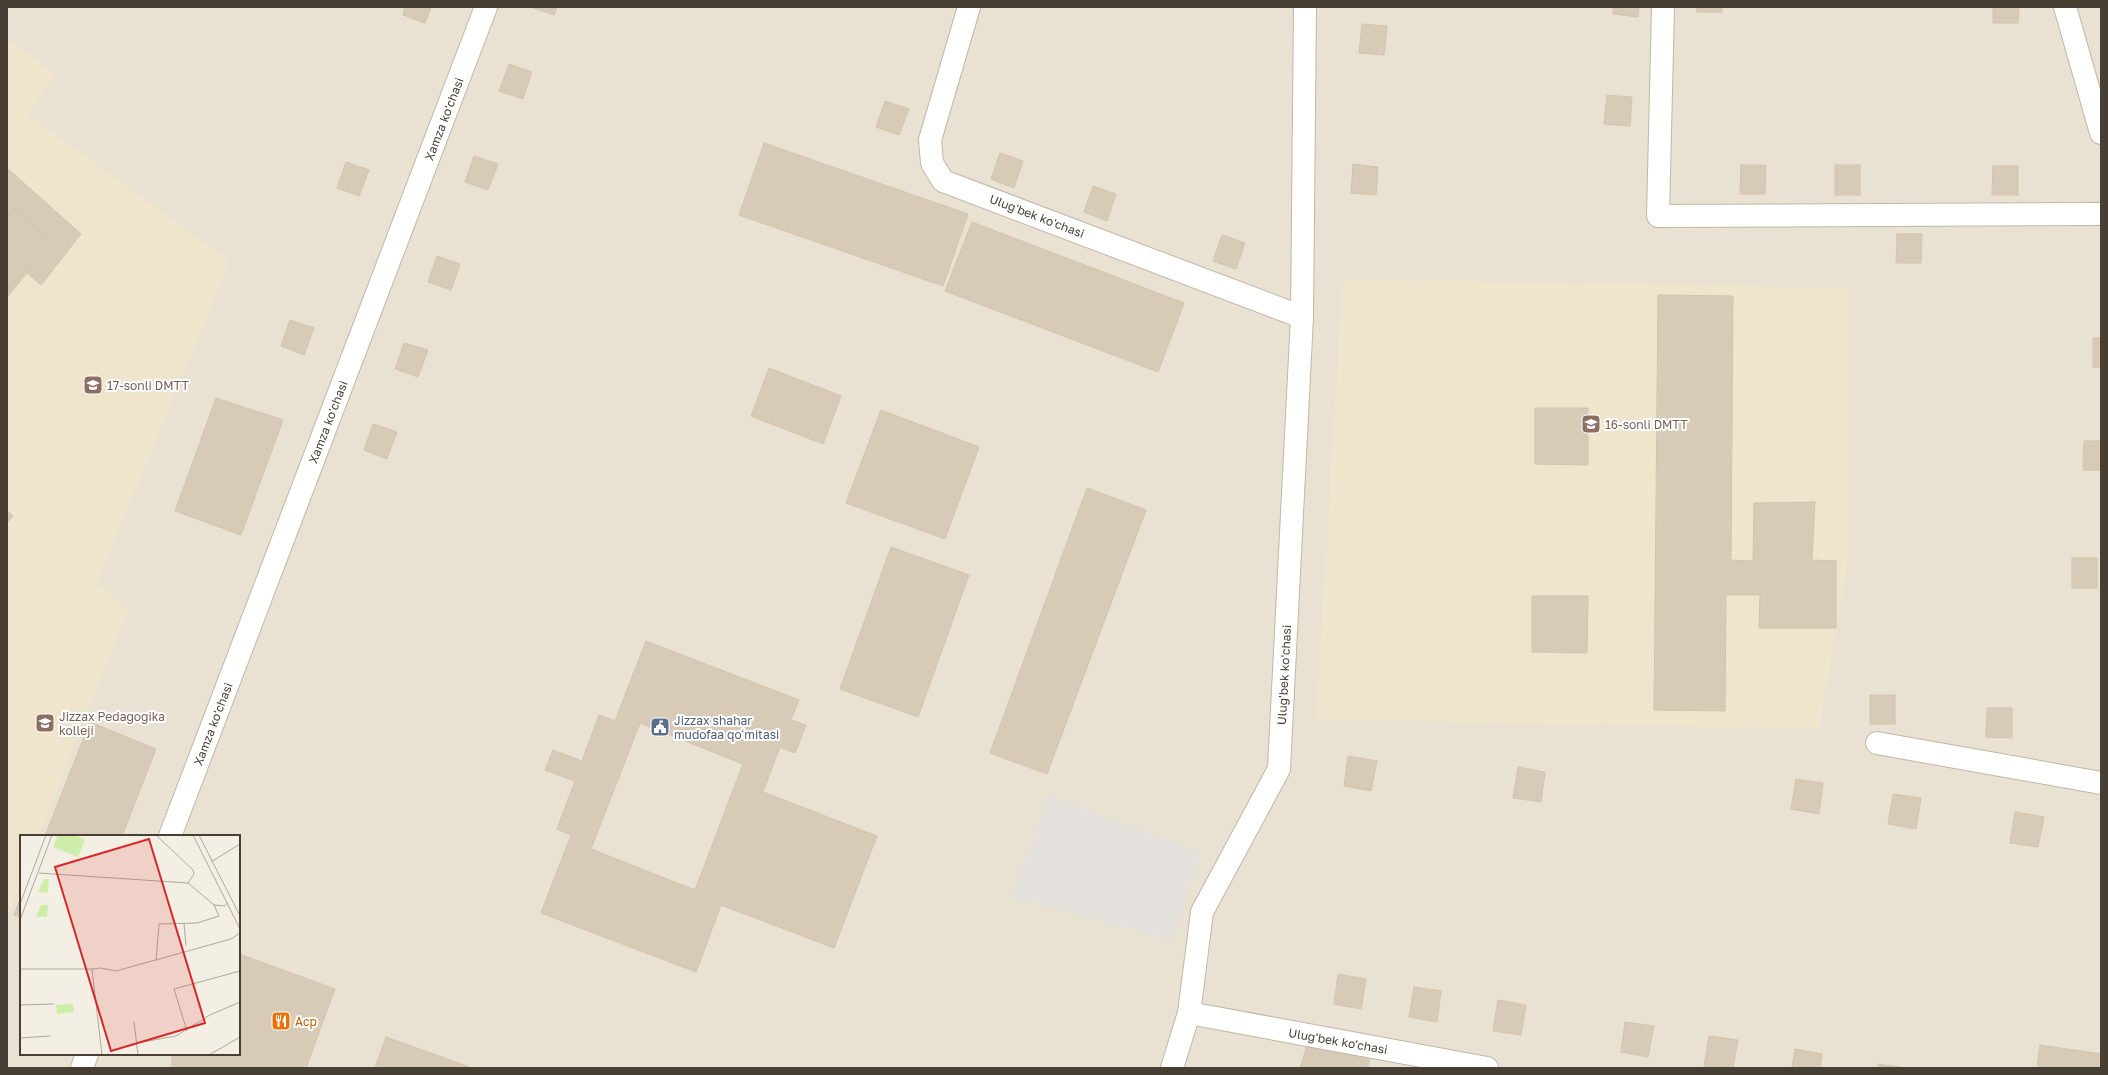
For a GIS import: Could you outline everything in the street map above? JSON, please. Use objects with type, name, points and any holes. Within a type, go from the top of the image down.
[{"type":"street","name":"Xamza ko'chasi","points":[[170,835],[486,7]]},
{"type":"street","name":"Ulug'bek ko'chasi","points":[[968,7],[930,140],[932,163],[943,181],[1302,317]]},
{"type":"street","name":"Ulug'bek ko'chasi","points":[[1172,1068],[1189,1013],[1202,912],[1279,769],[1302,317],[1305,7]]},
{"type":"street","points":[[1663,7],[1658,216],[2101,214]]},
{"type":"street","points":[[2065,7],[2101,134]]},
{"type":"street","points":[[1877,743],[2101,783]]},
{"type":"street","name":"Ulug'bek ko'chasi","points":[[1189,1013],[1487,1068]]},
{"type":"street","points":[[82,1068],[87,1055]]},
{"type":"shaded area","points":[[7,7],[2101,7],[2101,1068],[7,1068]]},
{"type":"shaded area","name":"17-sonli DMTT","points":[[7,38],[56,75],[27,114],[230,261],[97,583],[128,610],[39,835],[20,835],[20,886],[7,919]]},
{"type":"shaded area","name":"16-sonli DMTT","points":[[1343,279],[1848,288],[1848,559],[1819,729],[1316,719]]},
{"type":"shaded area","points":[[1048,795],[1201,853],[1173,940],[1012,897]]},
{"type":"building","points":[[405,7],[431,7],[425,23],[403,15]]},
{"type":"building","points":[[531,7],[557,7],[554,15]]},
{"type":"building","points":[[1613,7],[1639,7],[1638,17],[1613,14]]},
{"type":"building","points":[[1697,7],[1722,7],[1722,12],[1697,12]]},
{"type":"building","points":[[1993,7],[2019,7],[2018,23],[1993,23]]},
{"type":"building","points":[[1362,24],[1387,26],[1384,55],[1359,53]]},
{"type":"building","points":[[509,64],[532,72],[523,99],[499,91]]},
{"type":"building","points":[[1607,95],[1632,97],[1630,126],[1604,124]]},
{"type":"building","points":[[885,101],[909,109],[899,135],[876,127]]},
{"type":"building","points":[[764,143],[968,214],[943,286],[739,215]]},
{"type":"building","points":[[1000,153],[1023,161],[1014,188],[991,179]]},
{"type":"building","points":[[474,156],[498,164],[488,190],[465,182]]},
{"type":"building","points":[[346,162],[369,170],[359,196],[337,188]]},
{"type":"building","points":[[1353,164],[1378,167],[1376,195],[1351,193]]},
{"type":"building","points":[[1741,165],[1766,165],[1765,194],[1740,194]]},
{"type":"building","points":[[1835,165],[1860,165],[1860,195],[1835,195]]},
{"type":"building","points":[[1993,166],[2018,166],[2018,195],[1992,195]]},
{"type":"building","points":[[7,168],[81,234],[41,285],[27,273],[7,297]]},
{"type":"building","points":[[1093,186],[1116,194],[1107,221],[1084,212]]},
{"type":"building","points":[[14,209],[50,240],[7,291],[7,217]]},
{"type":"building","points":[[972,222],[1184,303],[1158,372],[945,291]]},
{"type":"building","points":[[1897,234],[1922,234],[1921,263],[1896,263]]},
{"type":"building","points":[[1222,235],[1245,243],[1236,269],[1213,261]]},
{"type":"building","points":[[437,256],[460,264],[451,290],[428,282]]},
{"type":"building","points":[[1658,295],[1733,296],[1731,560],[1753,561],[1754,503],[1815,502],[1812,560],[1836,561],[1836,628],[1759,628],[1760,595],[1726,595],[1725,711],[1654,710]]},
{"type":"building","points":[[290,320],[314,328],[304,355],[281,346]]},
{"type":"building","points":[[2093,338],[2101,338],[2101,367],[2093,367]]},
{"type":"building","points":[[404,343],[428,350],[418,377],[395,369]]},
{"type":"building","points":[[769,368],[841,396],[823,444],[751,416]]},
{"type":"building","points":[[216,398],[283,420],[241,535],[175,511]]},
{"type":"building","points":[[1535,408],[1588,408],[1588,465],[1535,464]]},
{"type":"building","points":[[881,410],[979,447],[945,539],[846,503]]},
{"type":"building","points":[[373,424],[397,432],[387,459],[364,450]]},
{"type":"building","points":[[2084,441],[2101,441],[2101,470],[2083,470]]},
{"type":"building","points":[[1087,488],[1146,510],[1047,774],[990,753]]},
{"type":"building","points":[[7,511],[13,516],[7,523]]},
{"type":"building","points":[[891,547],[969,575],[918,717],[840,689]]},
{"type":"building","points":[[2072,558],[2097,558],[2097,588],[2072,588]]},
{"type":"building","points":[[1532,596],[1588,596],[1587,653],[1532,652]]},
{"type":"building","points":[[646,641],[799,700],[791,720],[806,725],[795,753],[780,747],[763,792],[877,836],[834,948],[721,905],[696,972],[541,913],[571,835],[557,829],[575,781],[545,770],[553,750],[582,761],[599,715],[615,721]],"holes":[[[640,723],[743,764],[695,890],[591,849]]]},
{"type":"building","points":[[1870,695],[1895,695],[1895,724],[1870,724]]},
{"type":"building","points":[[1987,708],[2012,708],[2012,738],[1986,737]]},
{"type":"building","points":[[90,722],[156,749],[122,835],[45,835]]},
{"type":"building","points":[[1348,756],[1377,761],[1371,791],[1344,786]]},
{"type":"building","points":[[1518,767],[1545,772],[1541,802],[1513,798]]},
{"type":"building","points":[[1796,779],[1823,783],[1819,814],[1791,809]]},
{"type":"building","points":[[1893,794],[1921,798],[1916,829],[1888,824]]},
{"type":"building","points":[[2015,812],[2044,817],[2038,847],[2010,843]]},
{"type":"building","points":[[20,900],[20,917],[14,915]]},
{"type":"building","name":"Аср","points":[[240,954],[335,989],[306,1068],[172,1068],[172,1055],[240,1055]]},
{"type":"building","points":[[1338,974],[1366,979],[1361,1009],[1334,1004]]},
{"type":"building","points":[[1414,987],[1441,991],[1437,1022],[1409,1017]]},
{"type":"building","points":[[1498,1000],[1526,1005],[1521,1035],[1493,1031]]},
{"type":"building","points":[[1625,1022],[1654,1026],[1648,1057],[1621,1052]]},
{"type":"building","points":[[1709,1036],[1738,1040],[1733,1068],[1704,1066]]},
{"type":"building","points":[[386,1037],[472,1068],[375,1068]]},
{"type":"building","points":[[1309,1039],[1371,1057],[1367,1068],[1300,1068]]},
{"type":"building","points":[[2040,1045],[2101,1054],[2101,1068],[2037,1068]]},
{"type":"building","points":[[1795,1049],[1822,1054],[1820,1068],[1792,1068]]},
{"type":"building","points":[[1878,1064],[1906,1068],[1878,1068]]},
{"type":"place","name":"17-sonli DMTT","points":[[93,385]]},
{"type":"place","name":"16-sonli DMTT","points":[[1591,424]]},
{"type":"place","name":"Jizzax Pedagogika kolleji","points":[[45,723]]},
{"type":"place","name":"Jizzax shahar mudofaa qoʻmitasi","points":[[660,727]]},
{"type":"place","name":"Аср","points":[[281,1021]]}]
